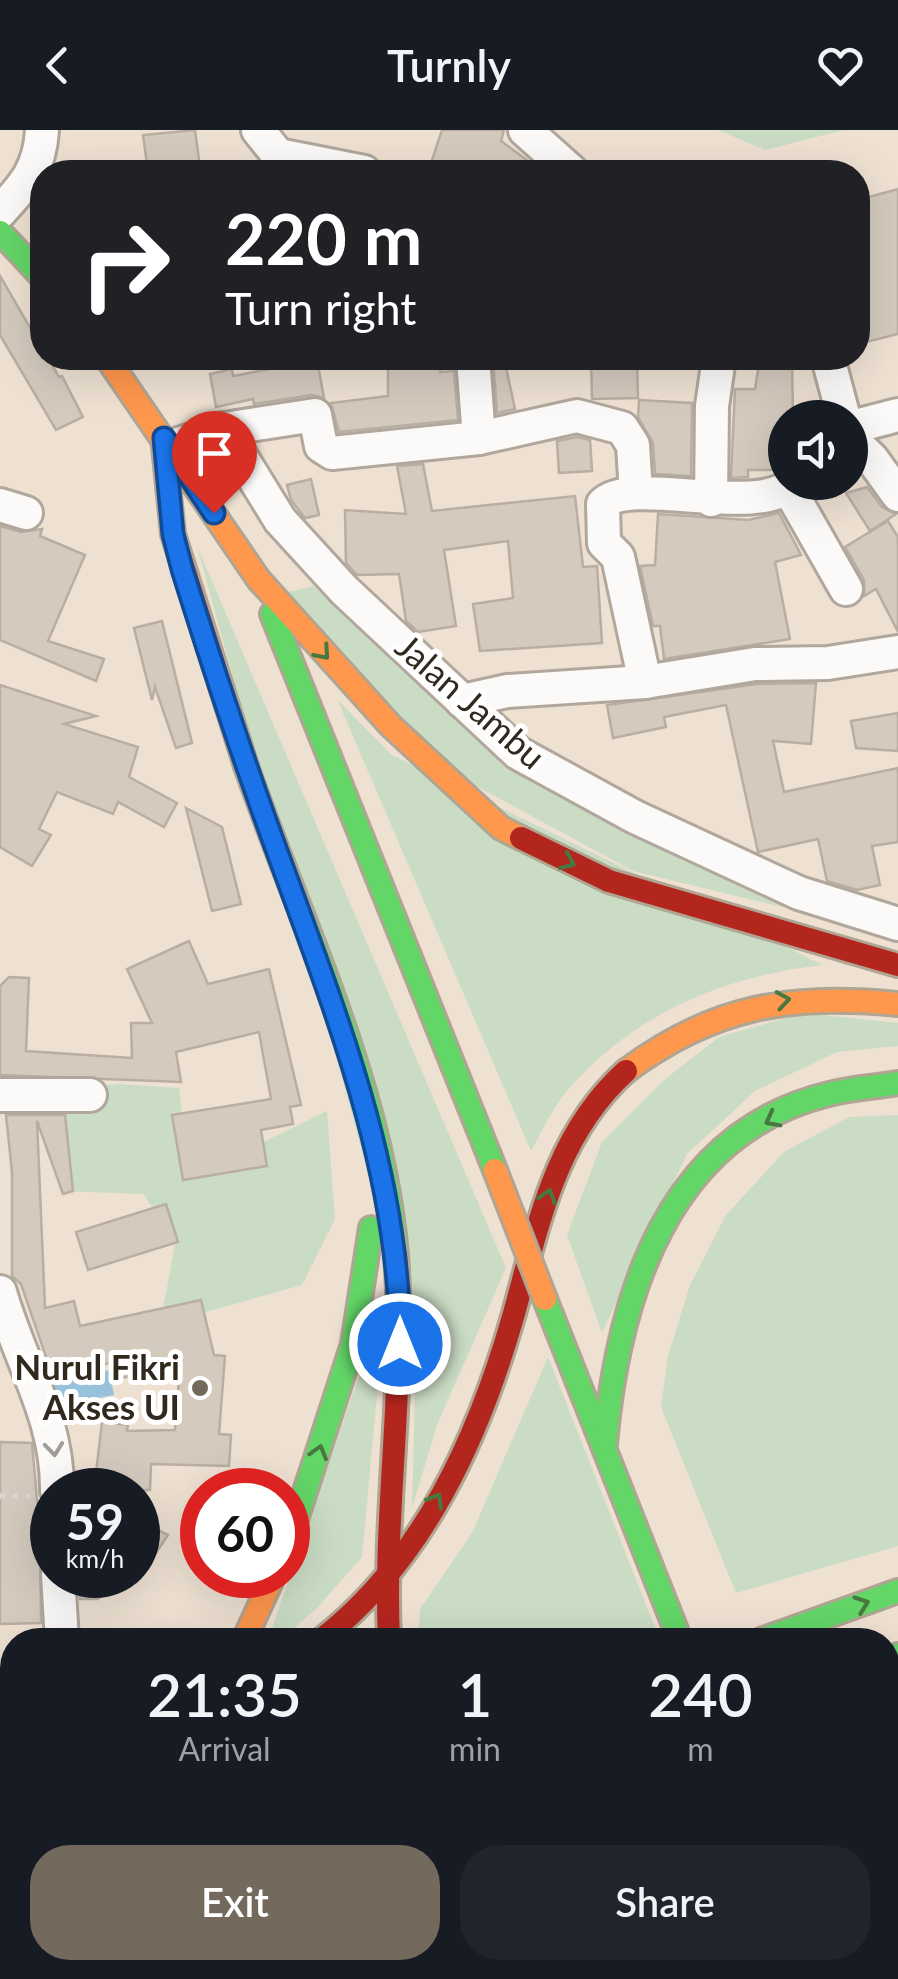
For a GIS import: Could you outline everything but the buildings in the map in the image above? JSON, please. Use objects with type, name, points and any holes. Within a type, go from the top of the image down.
[{"type":"main road","points":[[0,232],[30,264]]},
{"type":"main road","points":[[116,370],[259,580],[378,712],[502,828],[610,881],[898,965]]},
{"type":"main road","points":[[167,442],[173,534],[182,569],[332,1001],[376,1147],[395,1247],[400,1296],[398,1403],[386,1584],[388,1628]]},
{"type":"main road","points":[[259,580],[676,1628]]},
{"type":"main road","points":[[337,1628],[386,1584],[455,1470],[482,1410],[564,1154],[612,1085],[677,1034],[751,1006],[833,996],[898,1004]]},
{"type":"main road","points":[[310,1475],[366,1290],[372,1242],[364,1161],[332,1001]]},
{"type":"main road","points":[[605,1444],[608,1382],[623,1308],[641,1257],[684,1190],[730,1146],[775,1117],[832,1094],[898,1083]]},
{"type":"main road","points":[[794,1628],[898,1591]]},
{"type":"main road","points":[[250,1628],[263,1598]]},
{"type":"street","points":[[39,160],[42,130]]},
{"type":"street","points":[[258,130],[278,155],[303,160]]},
{"type":"street","points":[[526,130],[559,160]]},
{"type":"street","points":[[0,212],[30,180]]},
{"type":"street","points":[[474,370],[479,438]]},
{"type":"street","points":[[711,500],[712,406],[717,370]]},
{"type":"street","points":[[831,370],[839,400]]},
{"type":"street","points":[[167,442],[315,416],[321,446],[332,453],[479,438],[570,416],[617,425],[633,445],[636,493]]},
{"type":"street","points":[[868,423],[898,416]]},
{"type":"street","name":"Jalan Jambu","points":[[224,429],[280,520],[344,590],[518,753],[635,818],[799,893],[898,924]]},
{"type":"street","points":[[868,454],[898,495]]},
{"type":"street","points":[[645,682],[618,557],[604,543],[603,504],[610,497],[636,493],[711,500],[733,495],[768,496]]},
{"type":"street","points":[[799,500],[846,588]]},
{"type":"street","points":[[462,701],[508,691],[645,682],[754,664],[828,663],[898,652]]},
{"type":"street","points":[[0,1095],[90,1095]]},
{"type":"street","points":[[0,1292],[16,1347],[52,1429],[55,1468]]},
{"type":"street","points":[[59,1598],[61,1628]]},
{"type":"green space","points":[[718,130],[844,130],[765,150]]},
{"type":"green space","points":[[197,546],[506,1268],[437,1425],[412,1508],[416,1349]]},
{"type":"green space","points":[[313,586],[489,745],[898,935],[633,871],[454,774],[289,592]]},
{"type":"green space","points":[[337,699],[392,755],[823,965],[786,970],[715,989],[651,1020],[621,1040],[567,1091],[531,1151]]},
{"type":"green space","points":[[803,1013],[898,1023],[898,1046],[837,1052],[755,1091],[687,1154],[602,1333],[567,1235],[602,1142],[664,1080],[719,1037]]},
{"type":"green space","points":[[118,1084],[179,1088],[189,1178],[327,1111],[335,1219],[302,1285],[160,1325],[176,1240],[143,1194],[60,1191],[63,1088]]},
{"type":"green space","points":[[898,1115],[898,1546],[736,1593],[661,1407],[668,1356],[690,1285],[726,1215],[784,1152],[849,1117]]},
{"type":"green space","points":[[386,1297],[362,1557],[294,1628],[272,1628],[282,1598],[310,1598],[310,1518]]},
{"type":"green space","points":[[548,1357],[655,1628],[419,1628],[420,1609],[472,1533]]},
{"type":"water","points":[[109,1370],[114,1395],[57,1406],[52,1382]]},
{"type":"traffic: fast","points":[[0,232],[30,264]]},
{"type":"traffic: fast","points":[[272,614],[495,1170]]},
{"type":"traffic: fast","points":[[246,766],[357,1068],[388,1192],[396,1255]]},
{"type":"traffic: fast","points":[[605,1444],[623,1333],[639,1279],[661,1229],[690,1183],[727,1145],[773,1114],[829,1094],[898,1083]]},
{"type":"traffic: fast","points":[[310,1476],[353,1344],[371,1228]]},
{"type":"traffic: fast","points":[[545,1299],[675,1628]]},
{"type":"traffic: fast","points":[[795,1628],[898,1591]]},
{"type":"traffic: slow","points":[[115,370],[259,580],[391,726],[501,828],[521,838]]},
{"type":"traffic: slow","points":[[626,1071],[690,1032],[755,1009],[823,1001],[898,1004]]},
{"type":"traffic: slow","points":[[495,1170],[545,1299]]},
{"type":"traffic: slow","points":[[250,1628],[263,1598]]},
{"type":"traffic: jam","points":[[163,437],[173,534],[246,766]]},
{"type":"traffic: jam","points":[[521,838],[609,881],[898,965]]},
{"type":"traffic: jam","points":[[334,1628],[389,1573],[417,1535],[464,1452],[499,1363],[541,1217],[565,1154],[581,1124],[626,1071]]},
{"type":"traffic: jam","points":[[389,1628],[398,1351],[396,1255]]},
{"type":"place","name":"Nurul Fikri Akses UI","points":[[200,1388]]},
{"type":"route","points":[[214,513],[164,438],[173,534],[182,569],[358,1080],[376,1147],[395,1247],[400,1344]]}]
